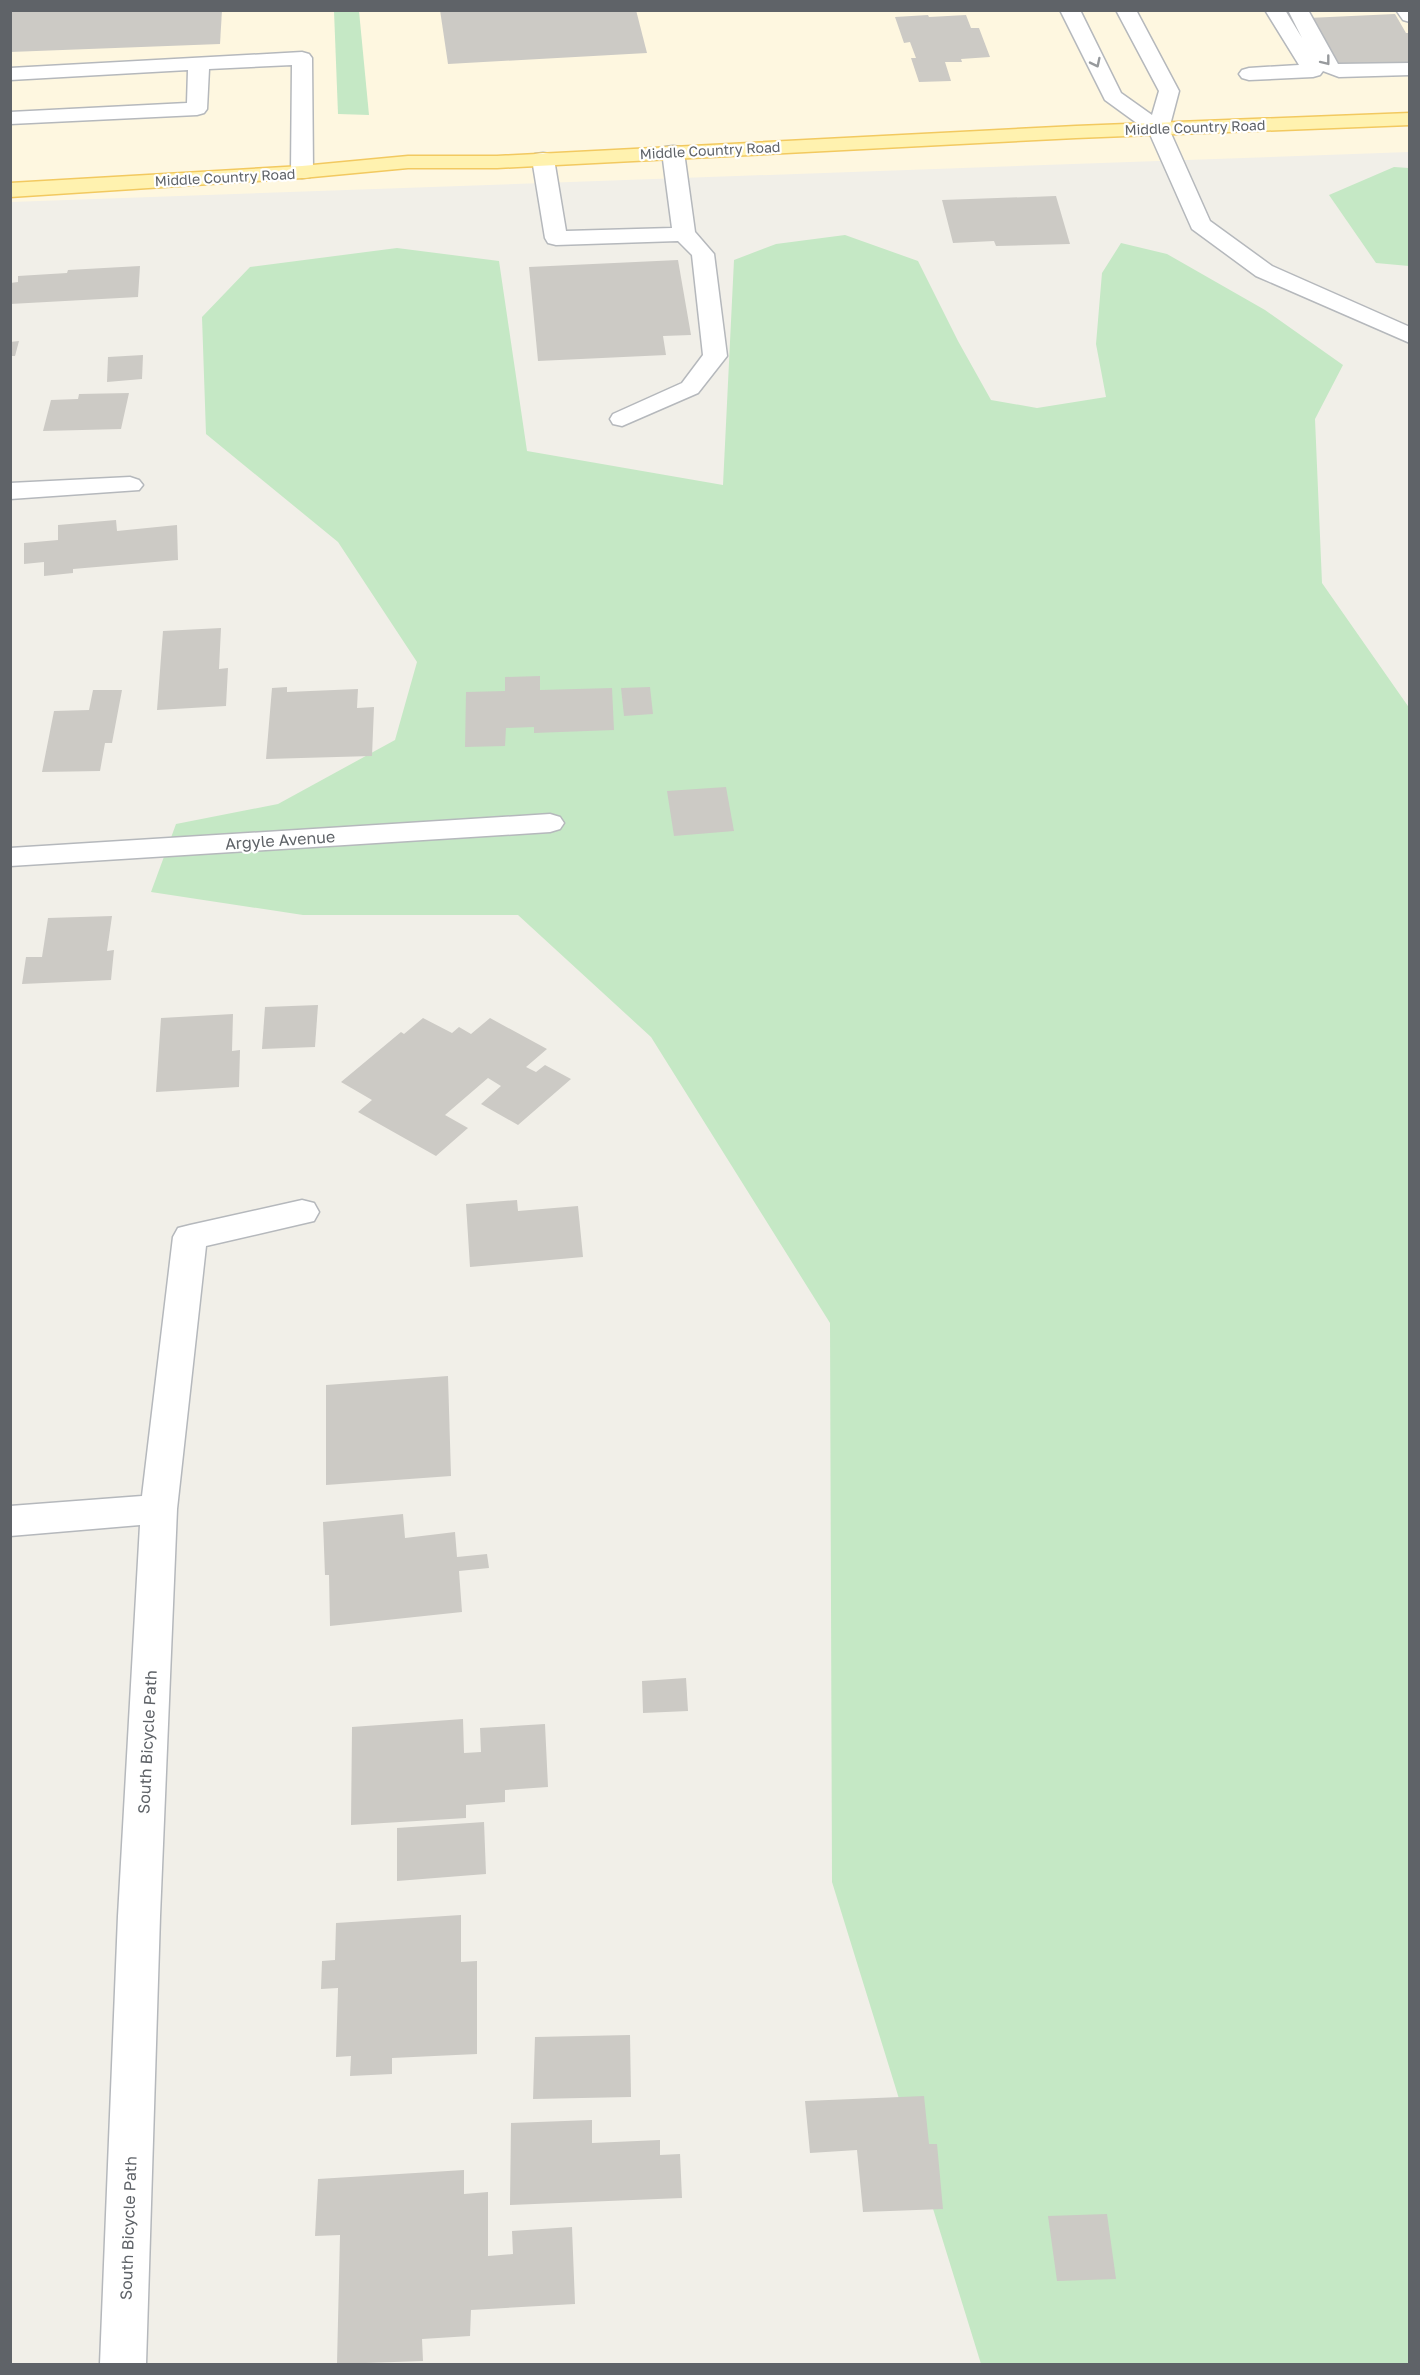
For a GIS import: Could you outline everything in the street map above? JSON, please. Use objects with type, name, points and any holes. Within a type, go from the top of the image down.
[{"type":"main road","name":"Middle Country Road","points":[[10,190],[302,172],[408,162],[543,159],[1410,119]]},
{"type":"street","points":[[1070,10],[1112,96],[1158,129],[1200,224],[1264,271],[1410,336]]},
{"type":"street","points":[[1126,10],[1169,91],[1158,129]]},
{"type":"street","points":[[1249,74],[1313,71],[1275,10]]},
{"type":"street","points":[[1298,10],[1325,62],[1331,68],[1339,71],[1410,69]]},
{"type":"street","points":[[1406,10],[1410,16]]},
{"type":"street","points":[[10,74],[302,58],[302,172]]},
{"type":"street","points":[[10,118],[197,109],[198,64]]},
{"type":"street","points":[[622,419],[690,388],[715,356],[703,254],[684,234],[673,152]]},
{"type":"street","points":[[543,159],[556,238],[684,234]]},
{"type":"street","points":[[10,491],[130,485]]},
{"type":"street","name":"Argyle Avenue","points":[[10,857],[550,823]]},
{"type":"street","name":"South Bicycle Path","points":[[123,2364],[139,1916],[159,1509],[190,1237],[302,1212]]},
{"type":"street","points":[[10,1521],[159,1509]]},
{"type":"shaded area","points":[[10,11],[1409,11],[1409,152],[11,202]]},
{"type":"green space","points":[[334,11],[359,11],[369,115],[338,114]]},
{"type":"green space","points":[[1394,167],[1409,168],[1409,266],[1376,263],[1329,195]]},
{"type":"green space","points":[[845,235],[918,261],[991,400],[1037,408],[1106,397],[1096,344],[1102,273],[1121,243],[1167,254],[1265,310],[1343,365],[1315,419],[1322,583],[1410,709],[1409,2364],[981,2364],[832,1882],[830,1323],[651,1037],[518,915],[303,915],[151,892],[176,824],[278,804],[395,740],[417,662],[338,542],[206,434],[202,317],[250,267],[397,248],[499,261],[527,451],[723,485],[734,260],[776,244]]},
{"type":"building","points":[[10,10],[222,10],[220,44],[10,52]]},
{"type":"building","points":[[440,10],[636,10],[647,53],[448,64]]},
{"type":"building","points":[[1395,14],[1406,33],[1410,33],[1410,64],[1334,67],[1308,18]]},
{"type":"building","points":[[928,15],[929,17],[966,15],[971,28],[979,28],[990,57],[961,59],[962,62],[945,62],[951,81],[919,82],[911,58],[916,58],[910,42],[904,43],[895,17]]},
{"type":"building","points":[[1056,196],[1070,244],[996,246],[994,241],[953,243],[942,200]]},
{"type":"building","points":[[678,260],[691,335],[663,336],[666,355],[538,361],[529,267]]},
{"type":"building","points":[[140,266],[138,297],[10,304],[10,283],[18,282],[18,276],[67,273],[68,270]]},
{"type":"building","points":[[19,341],[15,356],[10,356],[10,342]]},
{"type":"building","points":[[143,355],[142,379],[107,382],[108,357]]},
{"type":"building","points":[[129,393],[121,429],[43,431],[51,400],[78,399],[79,394]]},
{"type":"building","points":[[116,520],[117,531],[177,525],[178,560],[73,569],[73,573],[44,576],[44,562],[24,564],[24,543],[58,540],[58,525]]},
{"type":"building","points":[[221,628],[219,669],[228,668],[226,706],[157,710],[163,631]]},
{"type":"building","points":[[540,676],[540,690],[612,688],[614,730],[534,733],[534,727],[506,728],[505,746],[465,747],[466,692],[505,691],[505,677]]},
{"type":"building","points":[[287,687],[287,692],[358,689],[357,708],[374,707],[372,756],[266,759],[272,688]]},
{"type":"building","points":[[650,687],[653,714],[624,716],[621,688]]},
{"type":"building","points":[[93,690],[122,690],[112,743],[105,743],[100,771],[42,772],[54,711],[89,710]]},
{"type":"building","points":[[726,787],[734,831],[674,836],[667,791]]},
{"type":"building","points":[[112,916],[107,951],[114,950],[111,980],[22,984],[26,957],[42,957],[48,918]]},
{"type":"building","points":[[318,1005],[315,1047],[262,1049],[265,1007]]},
{"type":"building","points":[[233,1014],[232,1051],[240,1050],[239,1087],[156,1092],[161,1018]]},
{"type":"building","points":[[423,1018],[452,1033],[459,1027],[471,1034],[490,1018],[547,1049],[526,1067],[536,1072],[545,1065],[571,1079],[518,1125],[481,1104],[501,1086],[488,1078],[445,1115],[468,1128],[436,1156],[358,1112],[372,1100],[341,1082],[401,1032],[404,1034]]},
{"type":"building","points":[[517,1200],[518,1211],[578,1206],[583,1257],[470,1267],[466,1204]]},
{"type":"building","points":[[448,1376],[451,1476],[326,1485],[326,1385]]},
{"type":"building","points":[[403,1514],[405,1538],[455,1532],[457,1557],[487,1554],[489,1568],[459,1571],[462,1612],[330,1626],[329,1575],[325,1575],[323,1522]]},
{"type":"building","points":[[686,1678],[688,1711],[643,1713],[642,1681]]},
{"type":"building","points":[[463,1719],[464,1753],[481,1752],[480,1728],[545,1724],[548,1787],[505,1790],[505,1802],[466,1805],[466,1818],[351,1825],[352,1727]]},
{"type":"building","points":[[484,1822],[486,1874],[397,1881],[397,1828]]},
{"type":"building","points":[[461,1915],[461,1962],[477,1961],[477,2054],[392,2058],[392,2074],[350,2076],[351,2056],[336,2057],[338,1988],[321,1989],[322,1961],[335,1960],[336,1923]]},
{"type":"building","points":[[630,2035],[631,2097],[533,2099],[535,2037]]},
{"type":"building","points":[[924,2096],[929,2144],[937,2144],[943,2209],[863,2212],[857,2150],[810,2153],[805,2101]]},
{"type":"building","points":[[592,2120],[592,2143],[660,2140],[660,2155],[680,2154],[682,2198],[510,2205],[511,2123]]},
{"type":"building","points":[[464,2170],[464,2194],[488,2192],[488,2256],[513,2254],[512,2231],[572,2227],[575,2304],[471,2310],[470,2336],[422,2339],[423,2361],[337,2364],[340,2235],[315,2236],[318,2179]]},
{"type":"building","points":[[1107,2214],[1116,2279],[1057,2281],[1048,2216]]}]
